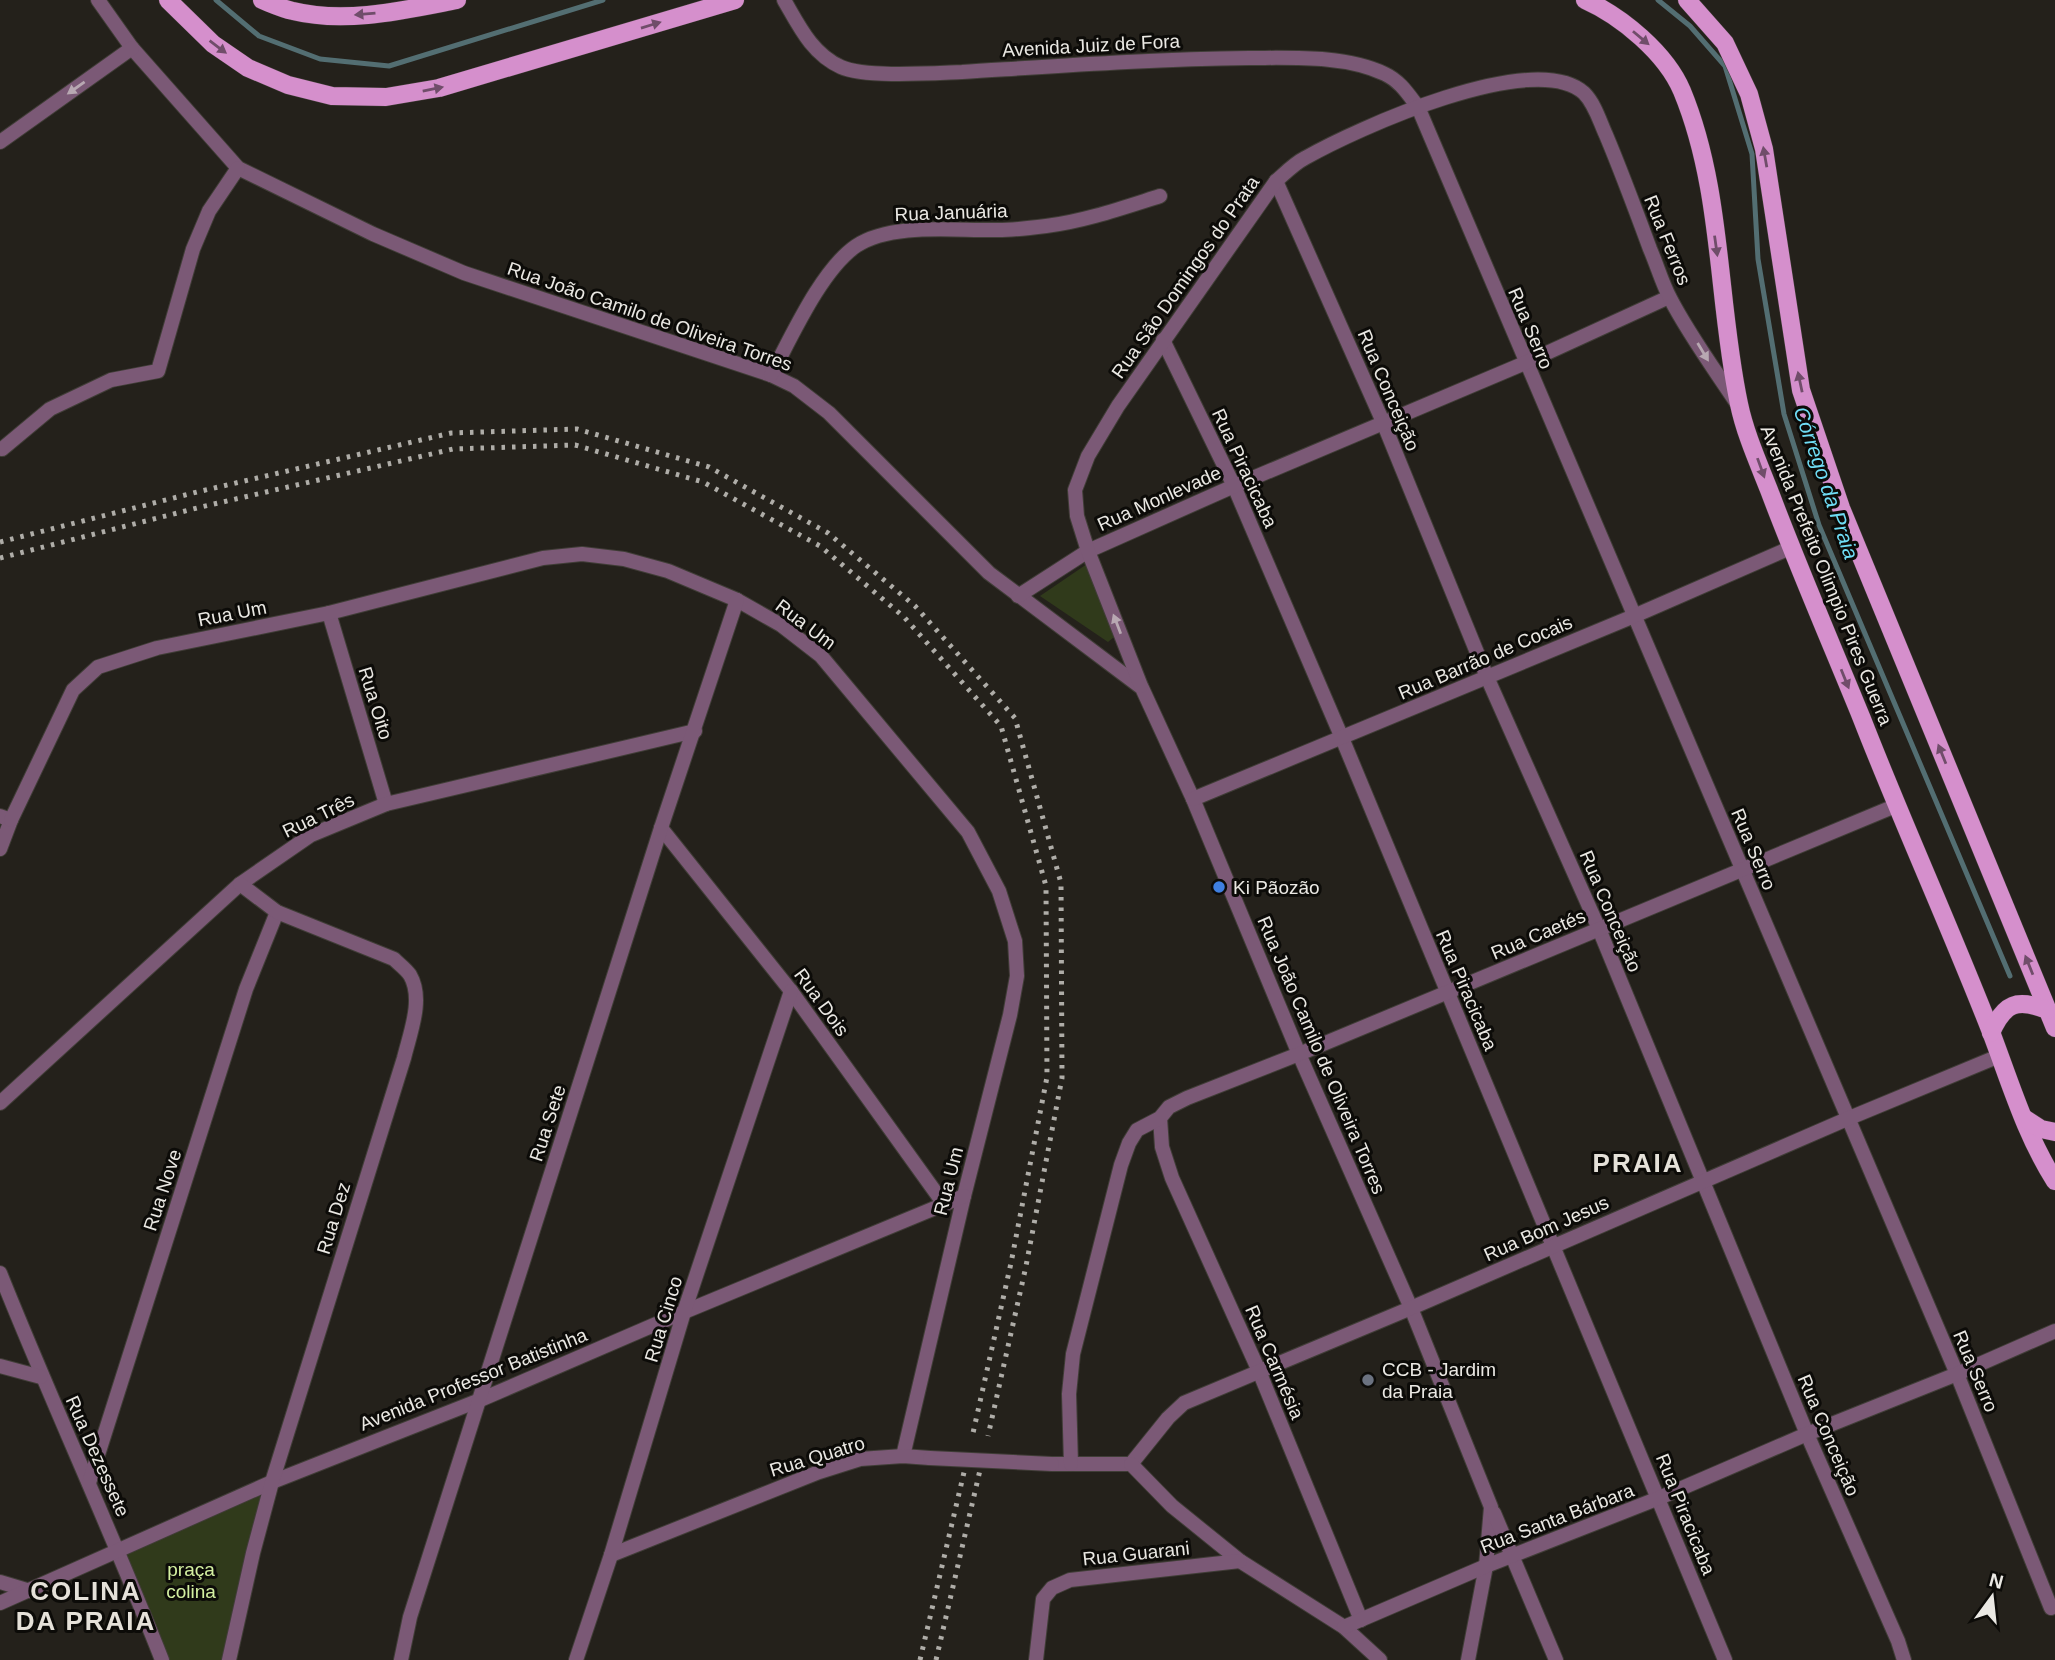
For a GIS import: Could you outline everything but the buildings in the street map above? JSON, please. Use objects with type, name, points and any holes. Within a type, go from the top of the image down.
[{"type":"main road","points":[[168,0],[213,44],[248,68],[288,85],[332,96],[386,97],[439,88],[735,0]]},
{"type":"main road","points":[[262,0],[294,12],[338,16],[400,11],[457,0]]},
{"type":"main road","name":"Avenida Prefeito Olimpio Pires Guerra","points":[[1585,0],[1608,10],[1649,43],[1680,87],[1697,130],[1706,171],[1739,406],[1790,548],[1895,806],[2024,1118],[2055,1181]]},
{"type":"main road","name":"Avenida Prefeito Olimpio Pires Guerra","points":[[1687,0],[1725,43],[1749,94],[1764,149],[1801,390],[1816,439],[1841,509],[2055,1028]]},
{"type":"main road","points":[[1991,1033],[2001,1014],[2018,1003],[2048,1010]]},
{"type":"main road","points":[[2024,1118],[2041,1129],[2055,1132]]},
{"type":"street","name":"Rua João Camilo de Oliveira Torres","points":[[98,0],[132,48],[238,168],[373,234],[464,273],[771,375],[793,386],[829,413],[989,573],[1142,688],[1193,799],[1299,1054],[1411,1308],[1491,1507],[1486,1566],[1468,1660]]},
{"type":"street","name":"Avenida Juiz de Fora","points":[[784,0],[816,51],[843,68],[876,73],[920,74],[1185,59],[1276,58],[1333,61],[1366,67],[1387,75],[1403,86],[1418,107]]},
{"type":"street","points":[[0,142],[132,48]]},
{"type":"street","name":"Rua São Domingos do Prata","points":[[1142,688],[1088,551],[1077,516],[1075,490],[1088,456],[1163,340],[1276,181],[1303,159],[1418,107],[1470,89],[1506,82],[1541,80],[1570,85]]},
{"type":"street","name":"Rua Ferros","points":[[1570,85],[1584,93],[1593,107],[1669,297],[1739,406]]},
{"type":"street","name":"Rua Serro","points":[[1418,107],[1957,1374],[2051,1608]]},
{"type":"street","points":[[2,449],[50,408],[111,380],[158,371],[193,248],[209,211],[238,168]]},
{"type":"street","name":"Rua Conceição","points":[[1276,181],[1383,422],[1487,677],[1599,929],[1807,1434],[1904,1660]]},
{"type":"street","name":"Rua Januária","points":[[771,375],[810,304],[836,266],[857,246],[890,233],[1047,226],[1098,216],[1160,196]]},
{"type":"street","name":"Rua Monlevade","points":[[1018,596],[1088,551],[1234,485],[1525,363],[1669,297]]},
{"type":"street","name":"Rua Piracicaba","points":[[1163,340],[1234,485],[1342,738],[1725,1660]]},
{"type":"street","name":"Rua Barrão de Cocais","points":[[1193,799],[1634,616],[1790,548]]},
{"type":"street","name":"Rua Um","points":[[6,818],[73,690],[99,667],[157,648],[329,613],[531,561],[582,554],[624,559],[668,571],[737,600],[781,625],[821,656],[968,832],[999,891],[1015,941],[1017,976],[1010,1015],[903,1456]]},
{"type":"street","name":"Rua Sete","points":[[401,1660],[410,1617],[737,600]]},
{"type":"street","name":"Rua Oito","points":[[329,613],[386,804]]},
{"type":"street","name":"Rua Três","points":[[0,1103],[240,884],[311,835],[386,804],[695,732]]},
{"type":"street","name":"Rua Caetés","points":[[1071,1464],[1069,1394],[1073,1354],[1129,1143],[1136,1130],[1160,1118],[1169,1107],[1187,1098],[1895,806]]},
{"type":"street","points":[[0,849],[6,818]]},
{"type":"street","name":"Rua Dois","points":[[662,828],[791,990],[944,1204]]},
{"type":"street","name":"Rua Dez","points":[[229,1660],[272,1482],[404,1058],[415,1010],[416,989],[409,973],[394,960],[276,912],[240,884]]},
{"type":"street","name":"Rua Nove","points":[[89,1483],[246,989],[276,912]]},
{"type":"street","name":"Rua Cinco","points":[[576,1660],[611,1555],[684,1312],[791,990]]},
{"type":"street","name":"Rua Bom Jesus","points":[[1131,1464],[1161,1426],[1184,1403],[1999,1056]]},
{"type":"street","name":"Rua Carmésia","points":[[1160,1118],[1162,1147],[1172,1178],[1259,1370],[1361,1620]]},
{"type":"street","name":"Avenida Professor Batistinha","points":[[0,1603],[272,1482],[480,1400],[964,1196]]},
{"type":"street","name":"Rua Dezessete","points":[[0,1273],[41,1377],[119,1551],[162,1660]]},
{"type":"street","name":"Rua Santa Bárbara","points":[[1344,1627],[2055,1331]]},
{"type":"street","points":[[0,1366],[41,1377]]},
{"type":"street","name":"Rua Quatro","points":[[611,1555],[819,1472],[860,1460],[903,1456],[1052,1464],[1131,1464]]},
{"type":"street","name":"Rua Guarani","points":[[1131,1464],[1172,1506],[1240,1561],[1344,1627],[1380,1660]]},
{"type":"street","points":[[1491,1507],[1556,1660]]},
{"type":"street","name":"Rua Guarani","points":[[1035,1660],[1044,1599],[1052,1588],[1070,1580],[1240,1561]]},
{"type":"street","points":[[0,1582],[30,1591]]},
{"type":"green space","points":[[1087,564],[1114,637],[1108,642],[1040,596]]},
{"type":"green space","name":"praça colina","points":[[267,1488],[229,1660],[167,1660],[123,1552]]},
{"type":"waterway","name":"Córrego da Praia","points":[[216,0],[259,36],[320,59],[389,66],[603,0]]},
{"type":"waterway","name":"Córrego da Praia","points":[[1658,0],[1690,26],[1725,66],[1752,154],[1758,259],[1784,414],[1819,525],[2010,976]]},
{"type":"railway","points":[[0,542],[197,492],[451,433],[577,429],[709,467],[828,533],[915,606],[1015,718],[1061,883],[1062,1078],[1026,1266],[988,1436]]},
{"type":"railway","points":[[0,558],[201,507],[453,449],[575,445],[703,482],[820,546],[904,617],[1001,726],[1046,886],[1047,1077],[1011,1263],[973,1433]]},
{"type":"railway","points":[[920,1660],[965,1468]]},
{"type":"railway","points":[[936,1660],[980,1470]]},
{"type":"place","name":"Ki Pãozão","points":[[1219,887]]},
{"type":"place","name":"CCB - Jardim da Praia","points":[[1368,1380]]},
{"type":"district","name":"PRAIA","points":[[1638,1163]]},
{"type":"district","name":"COLINA DA PRAIA","points":[[86,1606]]}]
